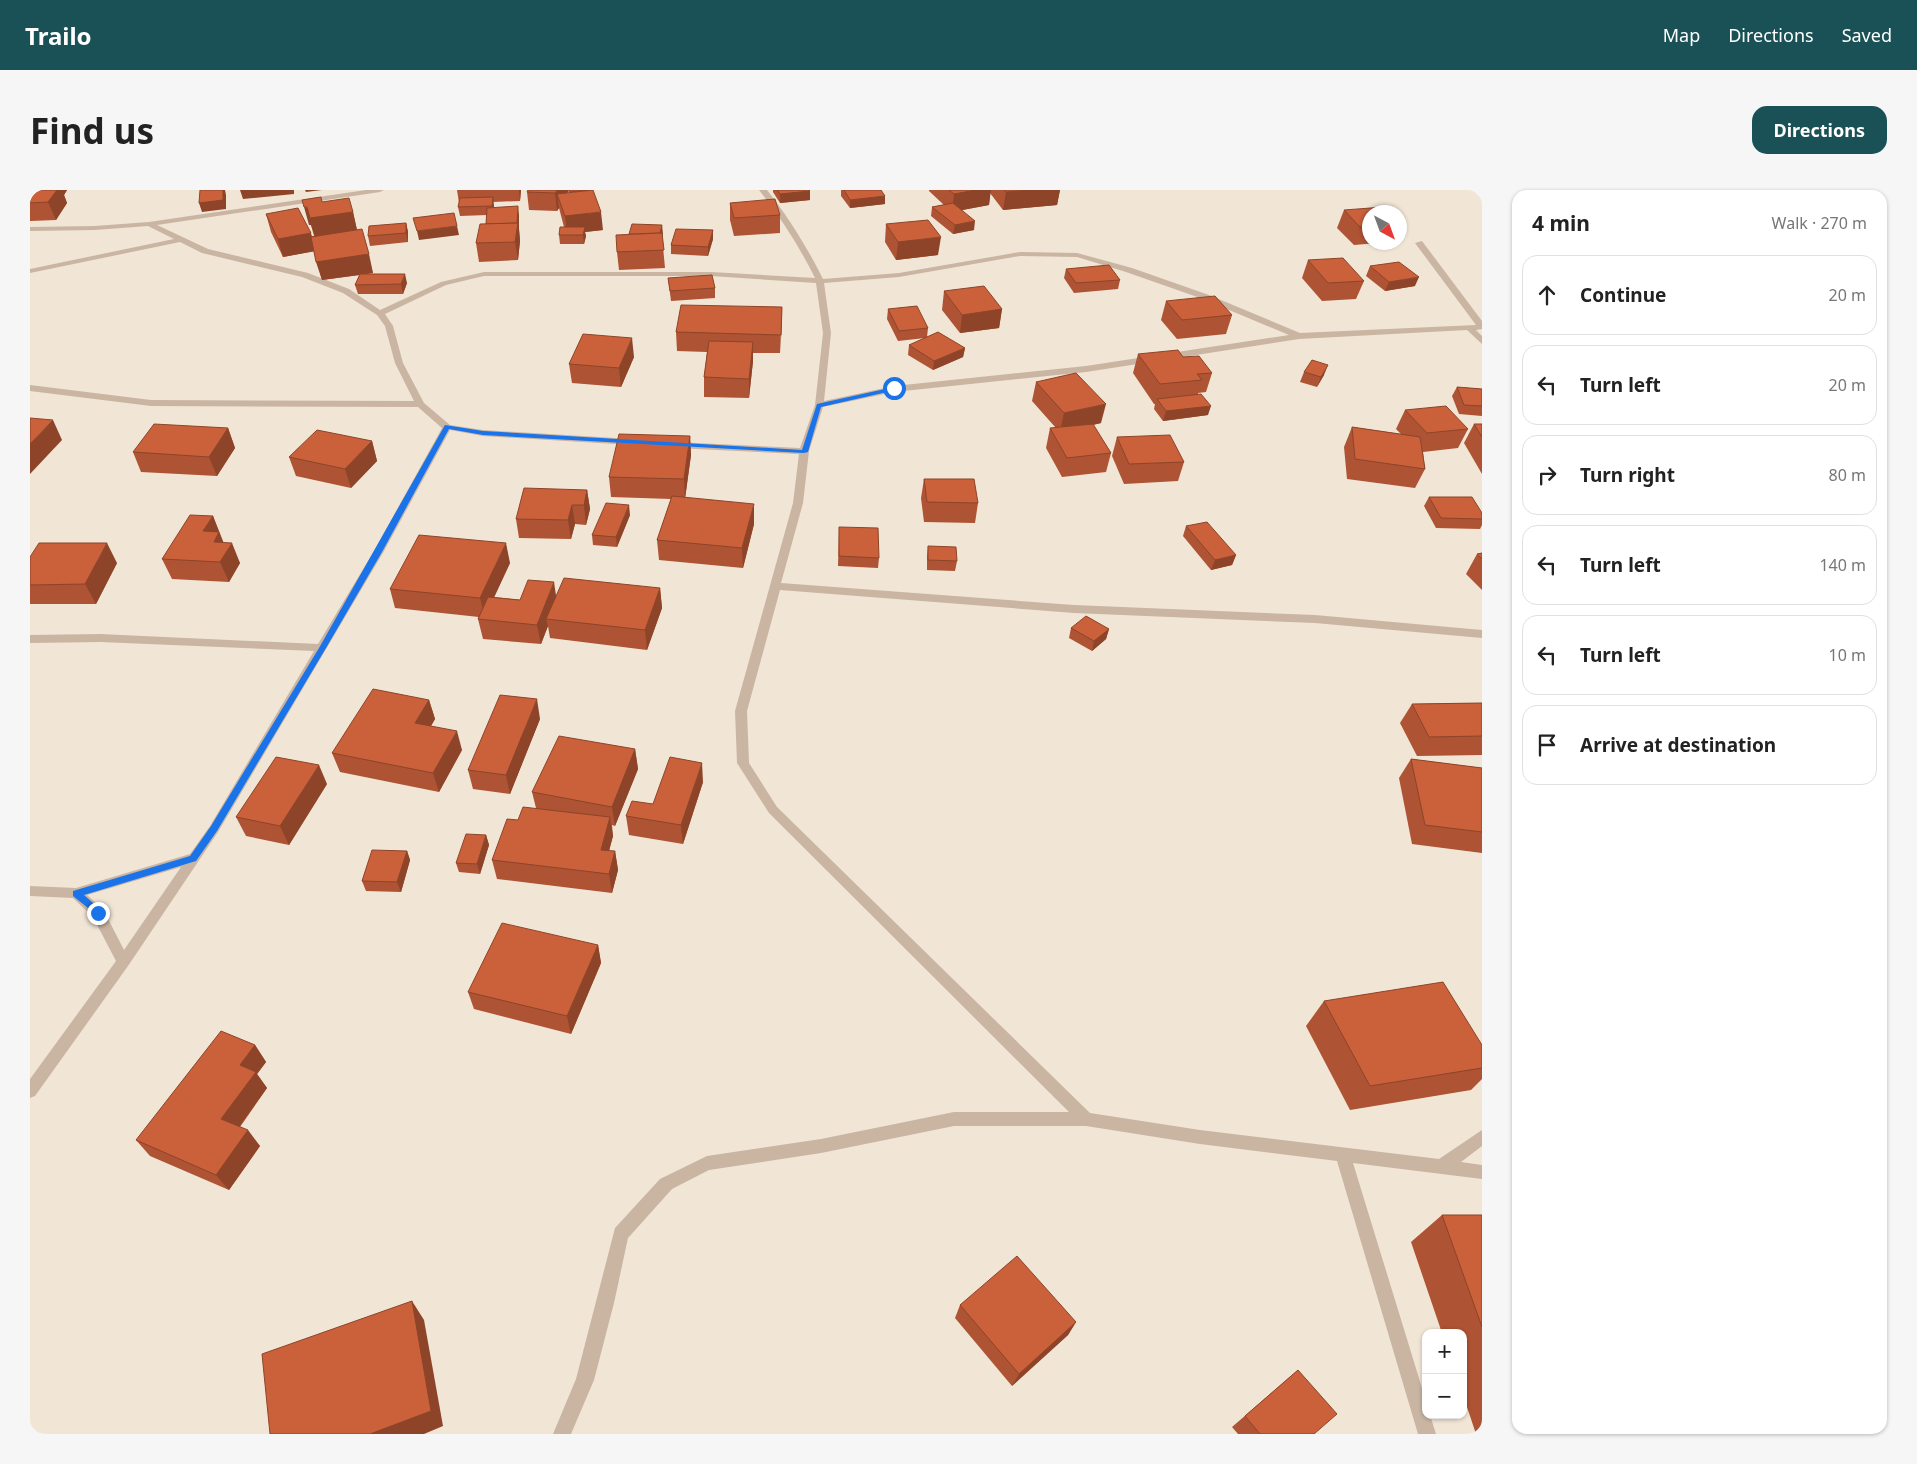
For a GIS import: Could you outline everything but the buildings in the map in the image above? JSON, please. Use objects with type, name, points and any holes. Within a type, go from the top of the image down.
[{"type":"street","points":[[30,229],[95,228],[149,224],[380,190]]},
{"type":"street","points":[[763,190],[780,211],[804,248],[820,282],[827,333],[819,405],[804,452],[798,503],[741,711],[743,763],[773,810],[832,871],[1086,1119]]},
{"type":"street","points":[[149,224],[205,251],[305,275],[346,291],[380,312],[389,326],[399,363],[420,404],[447,427],[483,433],[644,443]]},
{"type":"street","points":[[30,271],[180,240]]},
{"type":"street","points":[[1419,243],[1482,327]]},
{"type":"street","points":[[380,312],[440,284],[484,274],[711,274],[820,282],[890,276],[1020,254],[1077,255],[1129,270],[1198,294],[1299,336]]},
{"type":"street","points":[[819,405],[894,388],[1086,369],[1299,336],[1482,327]]},
{"type":"street","points":[[1470,328],[1482,341]]},
{"type":"street","points":[[30,388],[151,403],[314,406],[420,404]]},
{"type":"street","points":[[30,1091],[123,962],[214,829],[379,552],[447,427]]},
{"type":"street","points":[[663,444],[804,452]]},
{"type":"street","points":[[775,586],[1074,610],[1141,611],[1315,619],[1482,634]]},
{"type":"street","points":[[30,639],[100,638],[322,648]]},
{"type":"street","points":[[30,891],[76,893],[193,858]]},
{"type":"street","points":[[76,893],[98,913],[123,962]]},
{"type":"street","points":[[564,1433],[585,1380],[606,1303],[621,1234],[666,1184],[707,1163],[821,1146],[954,1120],[1086,1119],[1200,1137],[1482,1172]]},
{"type":"street","points":[[1440,1168],[1482,1137]]},
{"type":"street","points":[[1343,1156],[1427,1434]]},
{"type":"route","points":[[98,913],[76,893],[193,858],[214,829],[379,552],[447,427],[483,433],[804,452],[819,405],[894,388]]}]
